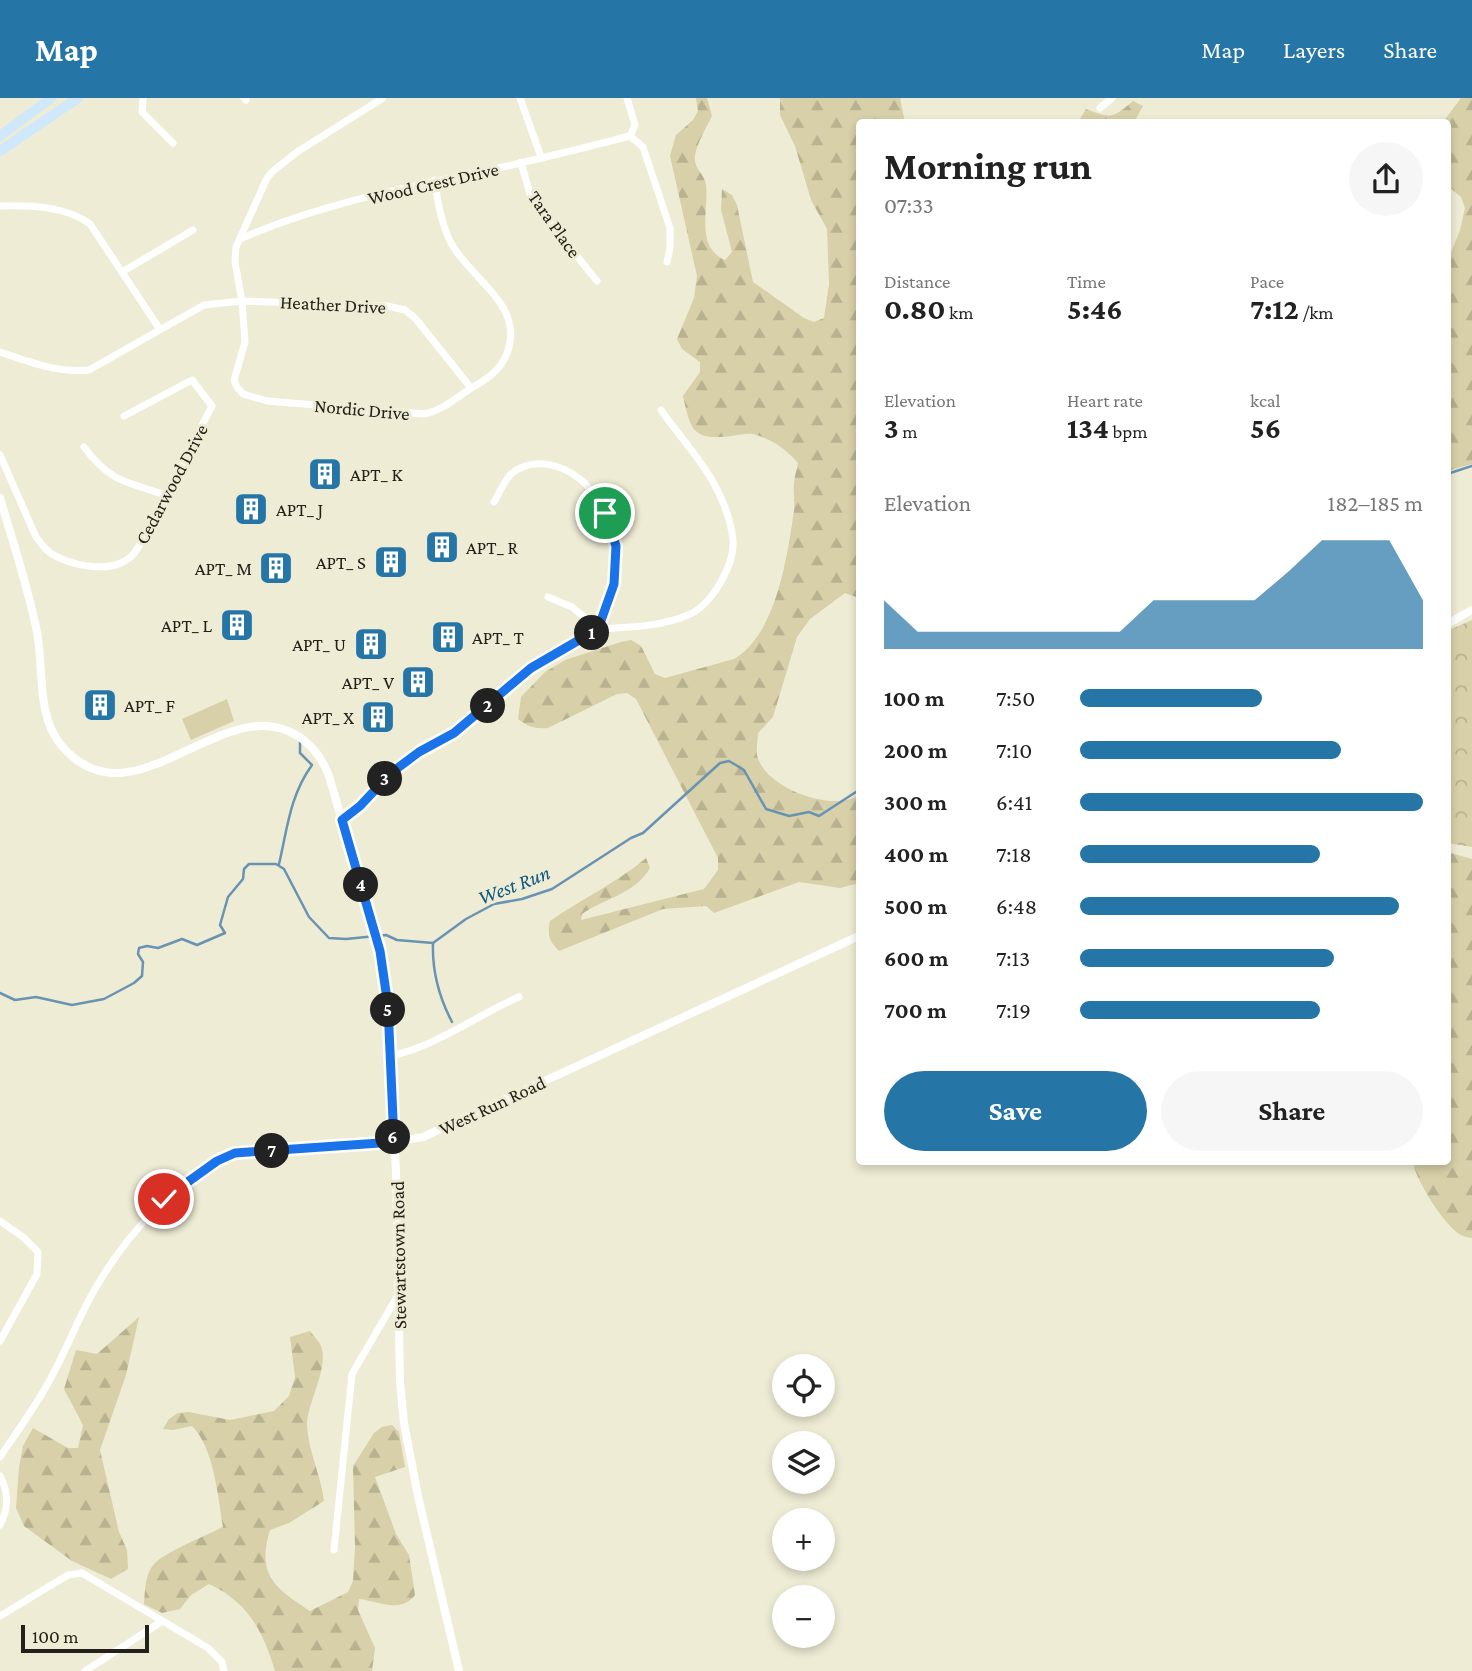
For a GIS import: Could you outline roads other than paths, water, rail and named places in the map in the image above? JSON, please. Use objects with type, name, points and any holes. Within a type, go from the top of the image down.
[{"type":"main road","points":[[0,136],[51,98]]},
{"type":"main road","points":[[0,151],[78,98]]},
{"type":"street","points":[[143,98],[142,112],[173,143]]},
{"type":"street","points":[[239,239],[267,178],[273,171],[297,152],[383,98]]},
{"type":"street","points":[[520,98],[541,158]]},
{"type":"street","points":[[627,98],[635,125],[630,136],[643,146],[670,228],[667,262]]},
{"type":"street","points":[[1100,108],[1112,98]]},
{"type":"street","name":"Wood Crest Drive","points":[[239,239],[274,223],[434,180],[630,136]]},
{"type":"street","name":"Tara Place","points":[[521,162],[530,194],[538,208],[597,281]]},
{"type":"street","name":"Nordic Drive","points":[[239,239],[234,254],[242,301],[245,342],[234,380],[237,387],[253,398],[424,414],[446,407],[488,379],[499,369],[511,340],[511,325],[499,302],[452,245],[442,220],[434,180]]},
{"type":"street","points":[[0,206],[34,207],[83,219],[97,232],[159,328]]},
{"type":"street","points":[[122,272],[193,230]]},
{"type":"street","name":"Heather Drive","points":[[0,352],[54,369],[89,370],[204,304],[242,301],[387,306],[405,310],[415,318],[471,388]]},
{"type":"street","name":"Cedarwood Drive","points":[[0,455],[36,537],[43,547],[52,554],[83,564],[114,566],[130,558],[142,541],[212,406],[192,380],[124,416]]},
{"type":"street","points":[[342,820],[360,806],[391,773],[419,752],[454,733],[531,668],[598,629],[651,626],[691,615],[712,596],[725,574],[733,543],[727,514],[712,480],[661,411]]},
{"type":"street","points":[[84,447],[97,464],[113,477],[166,495]]},
{"type":"street","points":[[494,502],[511,474],[530,465],[548,462],[582,480],[605,513],[616,546],[614,584],[598,629]]},
{"type":"street","name":"Stewartstown Road","points":[[0,498],[36,630],[46,709],[54,734],[62,746],[93,768],[116,773],[143,769],[248,727],[268,725],[296,734],[309,743],[330,776],[380,951],[387,998],[394,1142],[400,1382],[404,1423],[459,1671]]},
{"type":"street","points":[[548,597],[572,607],[598,629]]},
{"type":"street","points":[[1451,622],[1472,610]]},
{"type":"street","name":"West Run Road","points":[[0,1457],[48,1385],[95,1289],[130,1240],[164,1199],[217,1161],[235,1153],[394,1142],[423,1137],[856,937]]},
{"type":"street","points":[[390,1056],[444,1035],[519,997]]},
{"type":"street","points":[[0,1221],[23,1237],[38,1252],[37,1274],[0,1341]]},
{"type":"street","points":[[334,1550],[352,1374],[398,1295]]},
{"type":"street","points":[[0,1475],[6,1488],[7,1511],[0,1525]]},
{"type":"street","points":[[0,1616],[68,1575],[82,1573],[208,1648],[222,1662],[224,1671]]},
{"type":"street","points":[[85,1671],[161,1622]]},
{"type":"waterway","name":"West Run","points":[[1451,473],[1472,466]]},
{"type":"waterway","points":[[279,864],[294,801],[312,765],[300,753],[300,740]]},
{"type":"waterway","name":"West Run","points":[[0,993],[15,1000],[36,997],[72,1005],[104,999],[142,976],[143,962],[138,954],[139,948],[158,948],[182,939],[197,945],[225,933],[220,925],[228,897],[243,879],[244,869],[249,864],[276,864],[284,869],[309,917],[329,938],[386,935],[397,940],[433,943],[466,919],[494,904],[522,899],[552,889],[643,833],[720,763],[729,761],[744,770],[766,809],[789,816],[809,812],[819,816],[856,792]]},
{"type":"waterway","name":"West Run","points":[[433,943],[437,984],[452,1022]]},
{"type":"place","name":"APT_ K","points":[[325,474]]},
{"type":"place","name":"APT_ J","points":[[251,509]]},
{"type":"place","name":"APT_ R","points":[[442,547]]},
{"type":"place","name":"APT_ S","points":[[391,562]]},
{"type":"place","name":"APT_ M","points":[[276,568]]},
{"type":"place","name":"APT_ L","points":[[237,625]]},
{"type":"place","name":"APT_ T","points":[[448,637]]},
{"type":"place","name":"APT_ U","points":[[371,644]]},
{"type":"place","name":"APT_ V","points":[[418,682]]},
{"type":"place","name":"APT_ F","points":[[100,705]]},
{"type":"place","name":"APT_ X","points":[[378,717]]}]
